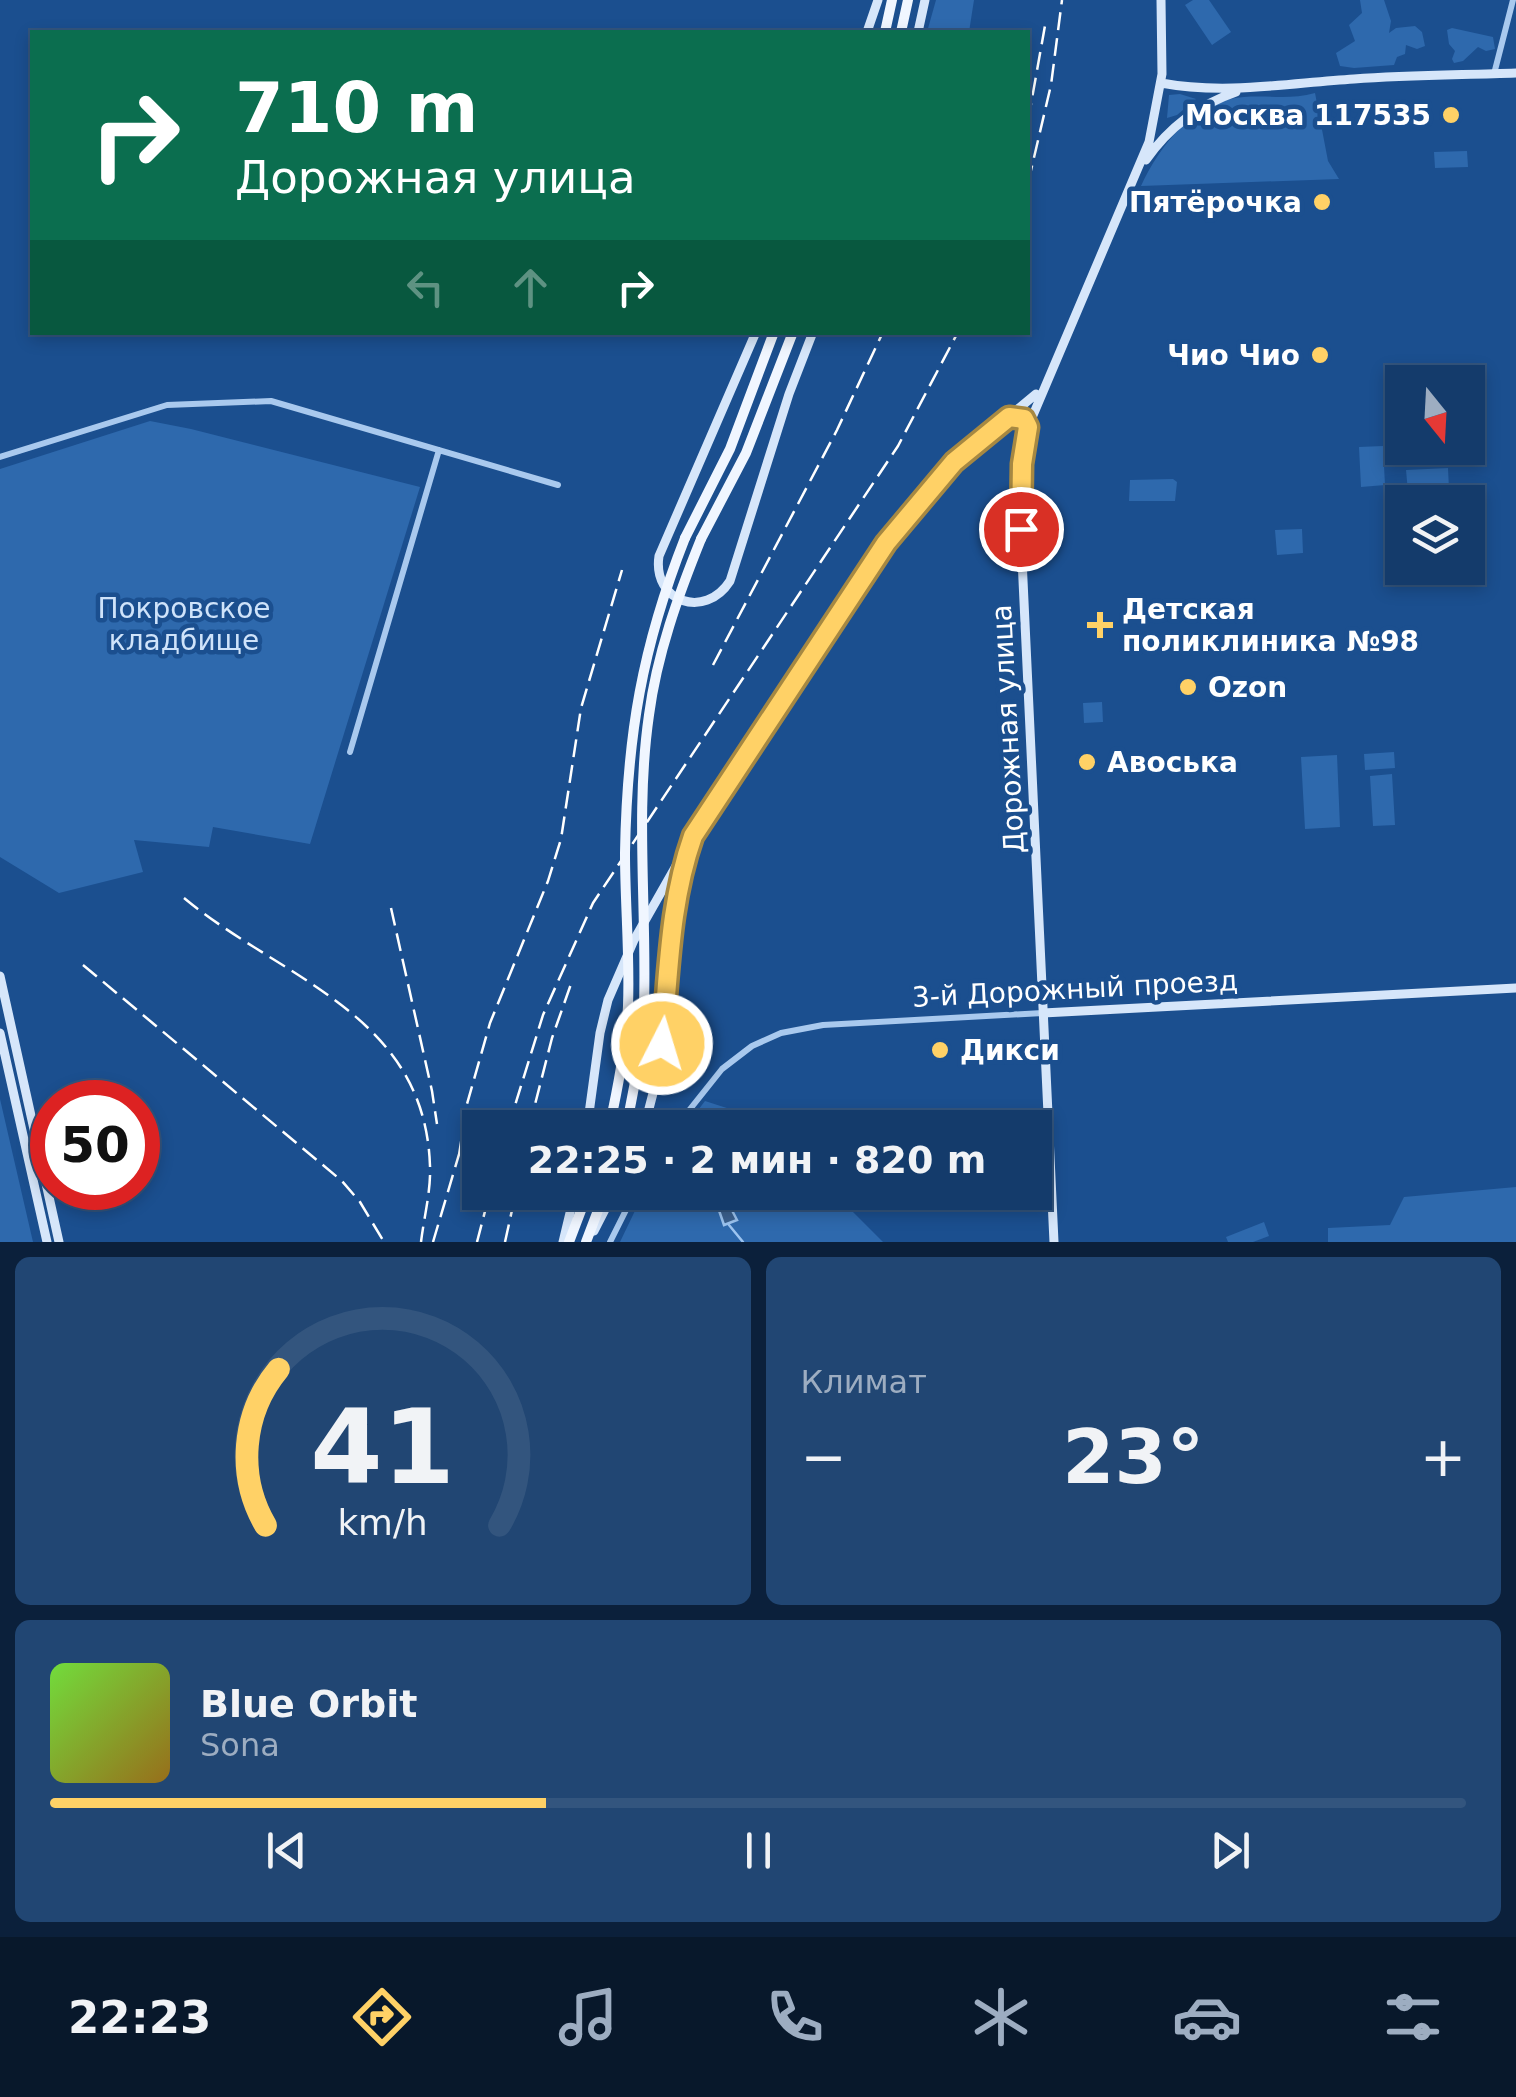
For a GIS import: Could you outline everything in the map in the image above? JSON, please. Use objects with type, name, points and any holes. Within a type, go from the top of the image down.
[{"type":"main road","points":[[868,30],[875,0]]},
{"type":"main road","points":[[885,30],[892,0]]},
{"type":"main road","points":[[901,30],[908,0]]},
{"type":"main road","points":[[918,30],[924,0]]},
{"type":"main road","name":"Дорожная улица","points":[[1054,1242],[1020,500],[1033,410],[1139,170],[1153,128],[1161,83],[1161,0]]},
{"type":"main road","points":[[1161,83],[1190,88],[1247,88],[1516,72]]},
{"type":"main road","points":[[1139,170],[1161,139],[1178,124],[1207,104],[1247,88]]},
{"type":"main road","points":[[755,335],[658,556],[660,582],[686,602],[714,598],[730,581],[789,394],[812,335]]},
{"type":"main road","points":[[613,1110],[628,1006],[625,852],[634,715],[658,608],[685,538],[730,449],[773,335]]},
{"type":"main road","points":[[630,1110],[644,1007],[642,851],[648,716],[664,642],[701,539],[746,453],[791,335]]},
{"type":"main road","points":[[589,1110],[608,1000],[634,940],[693,836],[886,543],[954,462],[1044,384]]},
{"type":"main road","points":[[1009,417],[1022,410],[1033,410]]},
{"type":"main road","points":[[1009,417],[1024,419],[1028,427]]},
{"type":"main road","points":[[649,1110],[660,1070],[674,903],[693,836]]},
{"type":"main road","points":[[0,976],[59,1242]]},
{"type":"main road","name":"3-й Дорожный проезд","points":[[1043,1013],[1516,988]]},
{"type":"main road","points":[[0,1033],[47,1242]]},
{"type":"main road","points":[[566,1242],[572,1210]]},
{"type":"main road","points":[[566,1242],[580,1210]]},
{"type":"main road","points":[[587,1242],[599,1210]]},
{"type":"main road","points":[[587,1242],[604,1210]]},
{"type":"street","points":[[1494,74],[1513,0]]},
{"type":"street","points":[[0,457],[167,405],[271,401],[558,485]]},
{"type":"street","points":[[350,752],[439,450]]},
{"type":"street","name":"3-й Дорожный проезд","points":[[689,1110],[722,1069],[752,1046],[781,1033],[823,1025],[1043,1013]]},
{"type":"street","points":[[610,1242],[626,1210]]},
{"type":"green space","points":[[936,0],[974,0],[969,30],[928,30]]},
{"type":"green space","points":[[1193,0],[1209,0],[1231,32],[1212,45],[1185,5]]},
{"type":"green space","points":[[1360,0],[1384,0],[1391,21],[1389,33],[1396,28],[1415,26],[1422,32],[1425,46],[1417,49],[1406,45],[1405,54],[1397,57],[1394,65],[1340,66],[1336,53],[1355,41],[1349,25],[1362,13]]},
{"type":"green space","points":[[1447,30],[1493,37],[1495,49],[1486,51],[1478,47],[1463,61],[1454,63],[1455,51],[1449,44]]},
{"type":"green space","points":[[1315,93],[1328,161],[1339,179],[1141,186],[1158,155],[1181,127],[1210,106],[1244,97]]},
{"type":"green space","points":[[1169,95],[1196,99],[1167,118]]},
{"type":"green space","points":[[1467,151],[1468,167],[1435,168],[1434,152]]},
{"type":"green space","name":"Покровское кладбище","points":[[150,421],[420,487],[310,844],[213,827],[209,847],[134,840],[143,872],[59,893],[0,857],[0,469]]},
{"type":"green space","points":[[1383,446],[1385,485],[1361,487],[1359,447]]},
{"type":"green space","points":[[1448,468],[1449,485],[1407,485],[1406,470]]},
{"type":"green space","points":[[1130,480],[1177,482],[1175,501],[1129,501]]},
{"type":"green space","points":[[1302,529],[1303,553],[1277,555],[1275,530]]},
{"type":"green space","points":[[1102,702],[1103,722],[1084,723],[1083,703]]},
{"type":"green space","points":[[1394,752],[1395,768],[1365,770],[1364,754]]},
{"type":"green space","points":[[1337,755],[1340,827],[1305,829],[1301,757]]},
{"type":"green space","points":[[1392,774],[1395,825],[1373,826],[1370,776]]},
{"type":"green space","points":[[0,1099],[33,1242],[0,1242]]},
{"type":"green space","points":[[705,1101],[733,1110],[698,1110]]},
{"type":"green space","points":[[1516,1187],[1516,1242],[1328,1242],[1328,1228],[1390,1225],[1404,1197]]},
{"type":"green space","points":[[635,1210],[851,1210],[883,1242],[620,1242]]},
{"type":"green space","points":[[1264,1222],[1269,1236],[1253,1242],[1228,1242],[1226,1237]]},
{"type":"shaded area","points":[[719,1210],[732,1210],[737,1220],[724,1225]]},
{"type":"waterway","points":[[729,1225],[743,1242]]},
{"type":"railway","points":[[1030,174],[1051,85],[1062,0]]},
{"type":"railway","points":[[1030,110],[1046,20]]},
{"type":"railway","points":[[713,665],[837,430],[882,335]]},
{"type":"railway","points":[[514,1110],[543,1015],[593,903],[898,446],[956,335]]},
{"type":"railway","points":[[459,1155],[467,1104],[490,1023],[561,839],[581,708],[622,570]]},
{"type":"railway","points":[[184,898],[342,1006],[376,1036],[403,1072],[422,1114],[430,1166],[421,1242]]},
{"type":"railway","points":[[391,908],[437,1124]]},
{"type":"railway","points":[[83,965],[342,1181],[384,1242]]},
{"type":"railway","points":[[534,1110],[571,984]]},
{"type":"railway","points":[[433,1242],[462,1144]]},
{"type":"railway","points":[[477,1242],[485,1210]]},
{"type":"railway","points":[[505,1242],[512,1210]]},
{"type":"place","name":"Москва 117535","points":[[1451,115]]},
{"type":"place","name":"Пятёрочка","points":[[1322,202]]},
{"type":"place","name":"Чио Чио","points":[[1320,355]]},
{"type":"place","name":"Детская поликлиника №98","points":[[1100,625]]},
{"type":"place","name":"Ozon","points":[[1188,687]]},
{"type":"place","name":"Авоська","points":[[1087,762]]},
{"type":"place","name":"Дикси","points":[[940,1050]]},
{"type":"route","points":[[662,1044],[670,934],[679,876],[693,836],[886,543],[954,462],[986,433],[1009,417],[1018,416],[1028,427],[1022,464],[1021,529]]}]
